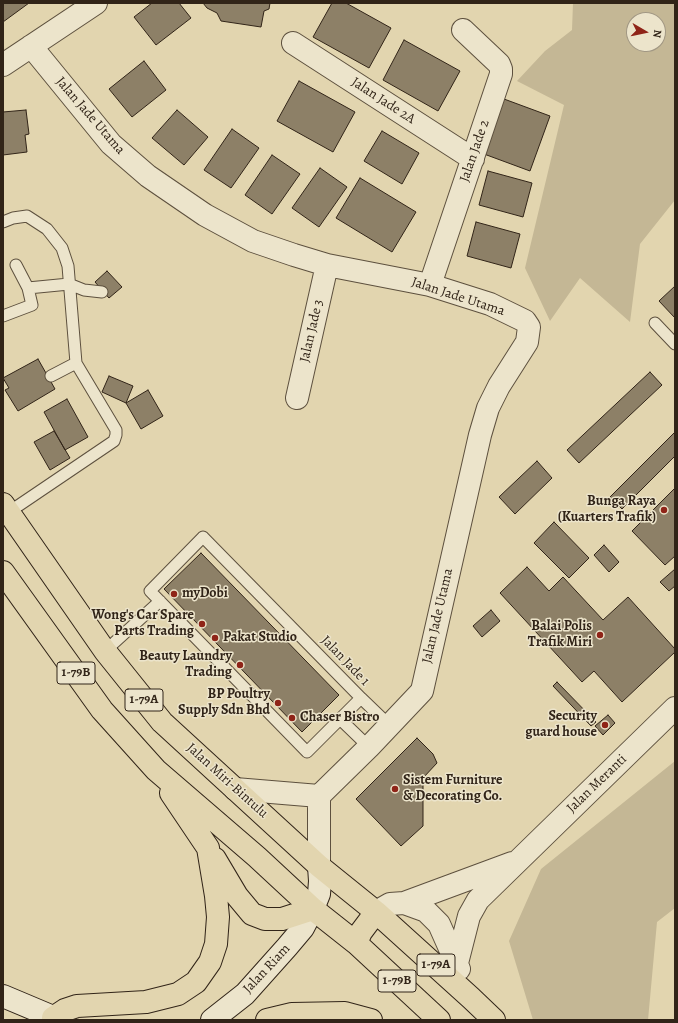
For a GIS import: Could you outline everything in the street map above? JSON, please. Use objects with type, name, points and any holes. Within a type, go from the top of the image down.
[{"type":"highway","name":"Jalan Miri-Bintulu","points":[[6,508],[105,651],[162,722],[319,866],[376,912],[494,1020]]},
{"type":"highway","name":"1-79B","points":[[3,572],[102,710],[156,770],[314,909],[356,943],[439,1020]]},
{"type":"highway","points":[[156,770],[208,848],[237,896],[252,914],[265,919],[282,919],[314,909]]},
{"type":"highway","points":[[46,1017],[77,1006],[146,1002],[178,994],[196,982],[210,962],[216,944],[218,910],[208,848]]},
{"type":"highway","points":[[356,943],[361,932],[376,912]]},
{"type":"highway","points":[[267,1020],[292,1014],[345,1013],[372,1020]]},
{"type":"street","points":[[3,65],[96,3]]},
{"type":"street","name":"Jalan Jade 2","points":[[430,285],[501,74],[499,64],[463,30]]},
{"type":"street","name":"Jalan Jade 2A","points":[[293,43],[473,159]]},
{"type":"street","name":"Jalan Jade Utama","points":[[31,46],[111,144],[148,176],[205,215],[253,241],[327,264],[430,285],[490,304],[525,321],[529,327],[527,342],[499,386],[488,408],[473,466],[422,691],[369,747],[319,796]]},
{"type":"street","name":"Jalan Jade 3","points":[[297,398],[327,264]]},
{"type":"street","name":"Jalan Meranti","points":[[457,964],[469,916],[476,903],[518,860],[675,708]]},
{"type":"street","points":[[236,789],[319,796],[319,866]]},
{"type":"street","name":"Jalan Meranti","points":[[376,912],[390,904],[404,903],[518,860]]},
{"type":"street","name":"Jalan Riam","points":[[212,1020],[245,994],[303,928],[314,909],[320,888],[319,866]]},
{"type":"street","points":[[404,903],[426,911],[439,924],[471,998]]},
{"type":"street","points":[[3,996],[46,1017]]},
{"type":"lane","points":[[3,222],[13,218],[27,216],[47,229],[62,248],[68,266],[76,363],[116,430],[114,441],[6,508]]},
{"type":"lane","points":[[3,316],[32,306],[28,288],[16,265]]},
{"type":"lane","points":[[28,288],[69,284],[84,290],[102,292]]},
{"type":"lane","points":[[655,323],[675,344]]},
{"type":"lane","points":[[51,376],[76,363]]},
{"type":"lane","name":"Jalan Jade 1","points":[[204,537],[361,698],[307,752],[160,601],[150,590],[204,537]]},
{"type":"lane","points":[[105,651],[160,601]]},
{"type":"lane","points":[[361,698],[389,725]]},
{"type":"lane","points":[[340,719],[369,747]]},
{"type":"shaded area","points":[[573,3],[675,3],[675,200],[640,244],[630,322],[580,278],[550,321],[525,268],[564,105],[517,81],[545,51],[572,30]]},
{"type":"shaded area","points":[[675,761],[675,908],[657,922],[648,1020],[533,1020],[509,941],[541,869]]},
{"type":"building","points":[[3,3],[29,3],[3,22]]},
{"type":"building","points":[[152,3],[179,3],[191,18],[156,45],[134,17]]},
{"type":"building","points":[[203,3],[270,3],[269,9],[264,11],[261,27],[221,21],[217,13],[207,8]]},
{"type":"building","points":[[332,3],[346,3],[391,28],[369,68],[313,37]]},
{"type":"building","points":[[404,40],[460,71],[438,111],[383,80]]},
{"type":"building","points":[[144,61],[166,90],[132,117],[109,89]]},
{"type":"building","points":[[299,81],[355,112],[333,152],[277,121]]},
{"type":"building","points":[[504,99],[550,116],[530,171],[484,154]]},
{"type":"building","points":[[26,110],[29,134],[25,135],[27,152],[3,155],[3,112]]},
{"type":"building","points":[[177,110],[208,137],[184,165],[152,138]]},
{"type":"building","points":[[232,129],[259,148],[231,188],[204,170]]},
{"type":"building","points":[[382,131],[419,153],[402,184],[364,161]]},
{"type":"building","points":[[272,155],[300,174],[272,214],[245,195]]},
{"type":"building","points":[[320,168],[347,187],[319,227],[292,208]]},
{"type":"building","points":[[488,171],[532,183],[523,217],[479,205]]},
{"type":"building","points":[[360,178],[416,212],[392,252],[336,218]]},
{"type":"building","points":[[476,222],[520,234],[511,268],[467,256]]},
{"type":"building","points":[[107,271],[122,287],[109,298],[95,282]]},
{"type":"building","points":[[675,286],[675,318],[659,301]]},
{"type":"building","points":[[38,359],[55,389],[18,411],[5,390],[9,388],[3,378]]},
{"type":"building","points":[[650,372],[662,385],[579,463],[567,450]]},
{"type":"building","points":[[109,376],[133,386],[126,403],[102,392]]},
{"type":"building","points":[[148,390],[163,416],[141,429],[126,403]]},
{"type":"building","points":[[67,399],[88,437],[65,450],[44,412]]},
{"type":"building","points":[[54,431],[70,458],[50,470],[34,442]]},
{"type":"building","points":[[675,432],[675,456],[622,509],[610,497]]},
{"type":"building","points":[[537,461],[552,478],[515,514],[499,497]]},
{"type":"building","name":"Bunga Raya (Kuarters Trafik)","points":[[675,488],[675,556],[665,565],[632,531]]},
{"type":"building","points":[[554,522],[589,558],[569,578],[534,543]]},
{"type":"building","points":[[604,545],[619,562],[609,572],[594,555]]},
{"type":"building","points":[[201,553],[339,695],[302,732],[164,589]]},
{"type":"building","name":"Balai Polis Trafik Miri","points":[[527,567],[549,591],[563,577],[603,620],[628,597],[675,649],[675,652],[622,702],[594,671],[582,682],[500,593]]},
{"type":"building","points":[[675,569],[675,586],[669,591],[660,582]]},
{"type":"building","points":[[491,610],[500,621],[482,637],[473,626]]},
{"type":"building","points":[[557,682],[596,722],[591,726],[553,686]]},
{"type":"building","name":"Security guard house","points":[[608,715],[615,723],[603,735],[595,726]]},
{"type":"building","name":"Sistem Furniture & Decorating Co.","points":[[417,738],[433,754],[437,763],[423,778],[423,826],[401,846],[356,799]]},
{"type":"place","name":"Bunga Raya (Kuarters Trafik)","points":[[664,510]]},
{"type":"place","name":"myDobi","points":[[174,594]]},
{"type":"place","name":"Wong's Car Spare Parts Trading","points":[[202,624]]},
{"type":"place","name":"Balai Polis Trafik Miri","points":[[600,635]]},
{"type":"place","name":"Pakat Studio","points":[[215,638]]},
{"type":"place","name":"Beauty Laundry Trading","points":[[240,665]]},
{"type":"place","name":"BP Poultry Supply Sdn Bhd","points":[[278,703]]},
{"type":"place","name":"Chaser Bistro","points":[[292,718]]},
{"type":"place","name":"Security guard house","points":[[605,725]]},
{"type":"place","name":"Sistem Furniture & Decorating Co.","points":[[395,789]]}]
